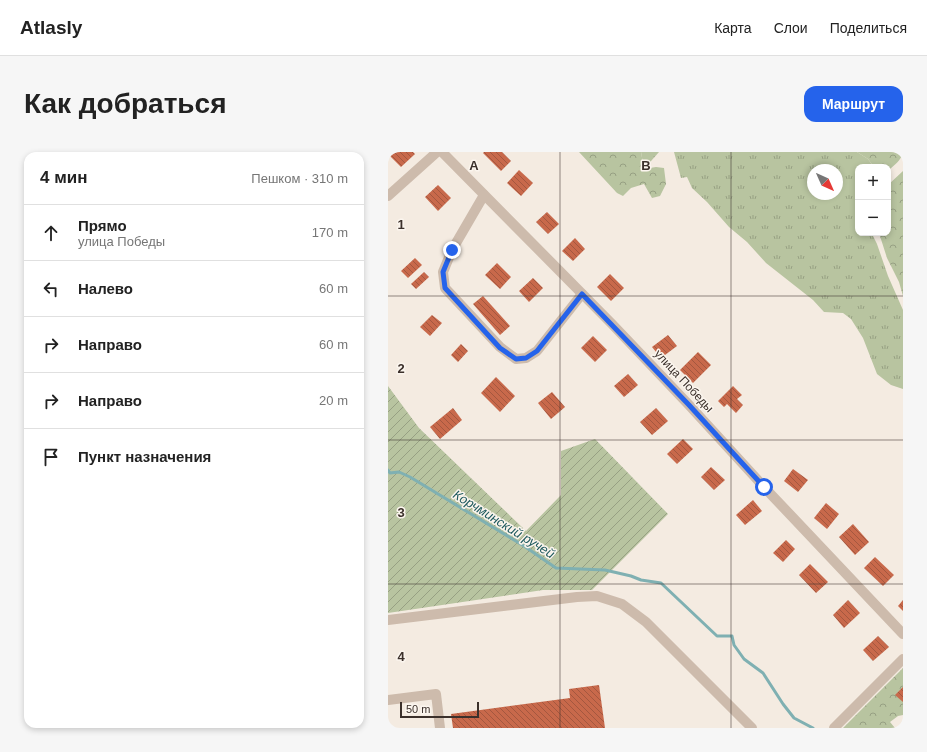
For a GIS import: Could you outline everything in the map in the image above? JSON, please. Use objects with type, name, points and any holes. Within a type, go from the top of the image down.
[{"type":"street","points":[[388,196],[437,152]]},
{"type":"street","name":"улица Победы","points":[[442,152],[689,405],[903,634]]},
{"type":"street","points":[[484,195],[452,250],[443,272],[445,288],[500,348],[516,359],[526,358],[537,351],[582,294]]},
{"type":"street","points":[[388,620],[577,597],[598,596],[622,604],[646,622],[752,728]]},
{"type":"street","points":[[834,728],[903,659]]},
{"type":"street","points":[[388,700],[436,694],[440,728]]},
{"type":"green space","points":[[579,152],[641,152],[644,169],[656,167],[664,168],[666,184],[660,196],[652,198],[644,184],[631,188],[623,196],[617,193]]},
{"type":"green space","points":[[641,152],[659,152],[644,169]]},
{"type":"green space","points":[[674,152],[857,152],[868,159],[872,164],[855,164],[855,236],[873,236],[903,310],[903,389],[891,385],[877,374],[863,338],[851,319],[843,313],[824,312],[813,300],[766,263],[747,242],[729,227],[707,202],[692,188],[687,177],[681,178]]},
{"type":"green space","points":[[857,152],[903,152],[899,160],[891,168],[891,164],[872,164],[868,159]]},
{"type":"green space","points":[[903,171],[903,296],[899,282],[887,258],[880,236],[891,236],[891,182]]},
{"type":"green space","points":[[388,386],[419,428],[526,531],[561,495],[561,451],[595,439],[668,514],[592,590],[543,590],[388,613]]},
{"type":"green space","points":[[903,668],[903,715],[898,716],[890,722],[895,728],[843,728]]},
{"type":"building","points":[[389,152],[413,152],[415,154],[401,167],[388,154]]},
{"type":"building","points":[[502,152],[511,161],[501,171],[483,153]]},
{"type":"building","points":[[519,170],[533,183],[521,196],[507,183]]},
{"type":"building","points":[[438,185],[451,198],[438,211],[425,197]]},
{"type":"building","points":[[547,212],[559,224],[548,234],[536,222]]},
{"type":"building","points":[[575,238],[585,249],[573,261],[562,251]]},
{"type":"building","points":[[415,258],[422,265],[408,278],[401,271]]},
{"type":"building","points":[[497,263],[511,277],[500,289],[485,275]]},
{"type":"building","points":[[424,272],[429,277],[416,289],[411,284]]},
{"type":"building","points":[[610,274],[624,288],[611,301],[597,287]]},
{"type":"building","points":[[533,278],[543,288],[529,302],[519,291]]},
{"type":"building","points":[[483,296],[510,326],[500,335],[473,304]]},
{"type":"building","points":[[432,315],[442,323],[430,336],[420,327]]},
{"type":"building","points":[[668,335],[677,346],[661,358],[652,347]]},
{"type":"building","points":[[593,336],[607,350],[595,362],[581,348]]},
{"type":"building","points":[[461,344],[468,351],[458,362],[451,355]]},
{"type":"building","points":[[698,352],[711,365],[693,383],[680,370]]},
{"type":"building","points":[[628,374],[638,385],[624,397],[614,386]]},
{"type":"building","points":[[496,377],[515,396],[500,412],[481,393]]},
{"type":"building","points":[[733,386],[742,395],[737,399],[743,405],[736,413],[727,404],[724,407],[718,401]]},
{"type":"building","points":[[552,392],[565,407],[551,419],[538,403]]},
{"type":"building","points":[[453,408],[462,420],[440,439],[430,427]]},
{"type":"building","points":[[656,408],[668,421],[652,435],[640,422]]},
{"type":"building","points":[[683,439],[693,449],[677,464],[667,454]]},
{"type":"building","points":[[711,467],[725,480],[714,490],[701,477]]},
{"type":"building","points":[[793,469],[808,480],[798,492],[784,481]]},
{"type":"building","points":[[753,500],[762,511],[745,525],[736,515]]},
{"type":"building","points":[[826,503],[839,514],[827,529],[814,518]]},
{"type":"building","points":[[853,524],[869,542],[855,555],[839,537]]},
{"type":"building","points":[[786,540],[795,549],[783,562],[773,553]]},
{"type":"building","points":[[875,557],[894,575],[883,586],[864,568]]},
{"type":"building","points":[[810,564],[828,582],[816,593],[799,575]]},
{"type":"building","points":[[848,600],[860,613],[844,628],[833,615]]},
{"type":"building","points":[[903,600],[903,611],[898,606]]},
{"type":"building","points":[[878,636],[889,647],[873,661],[863,650]]},
{"type":"building","points":[[599,685],[605,728],[453,728],[451,714],[570,698],[569,689]]},
{"type":"building","points":[[903,687],[903,702],[895,695]]},
{"type":"waterway","name":"Корчминский ручей","points":[[388,470],[390,473],[399,472],[410,477],[524,546],[556,568],[605,570],[641,580],[661,583],[717,636],[732,636],[734,645],[744,659],[763,673],[794,718],[813,728]]},
{"type":"route","points":[[452,250],[443,272],[445,288],[500,348],[516,359],[526,358],[537,351],[582,294],[689,405],[764,487]]}]
